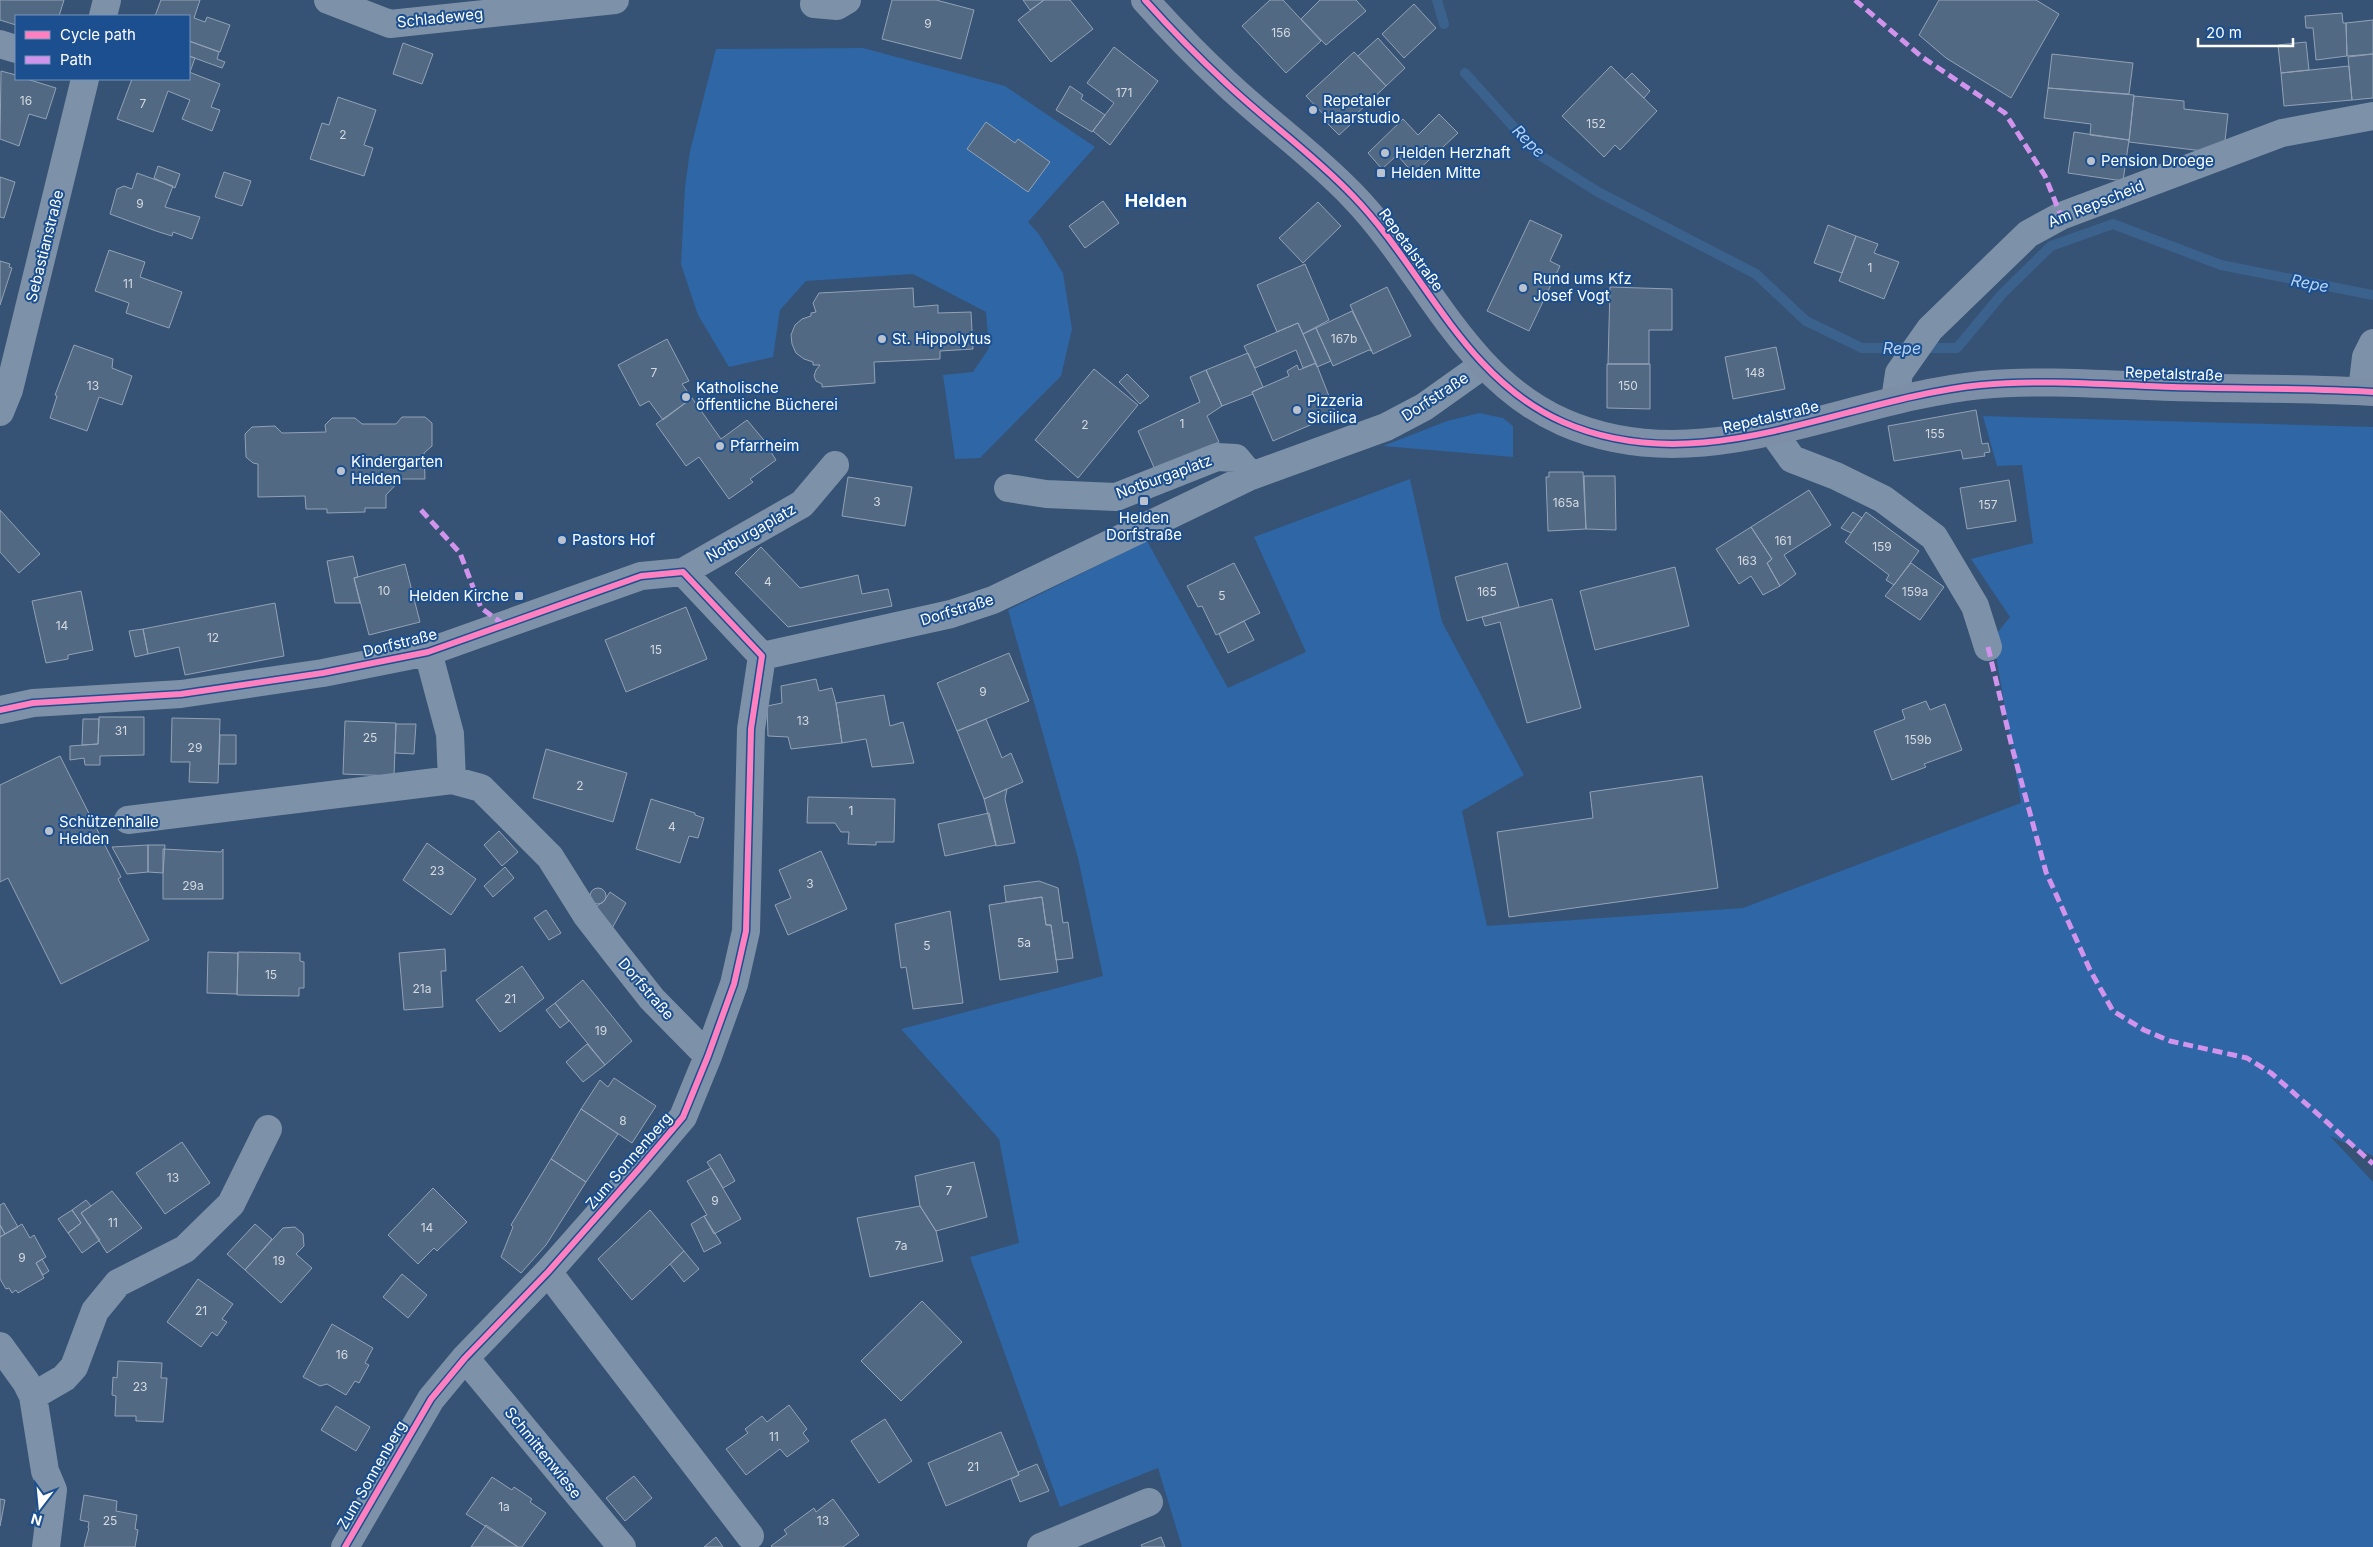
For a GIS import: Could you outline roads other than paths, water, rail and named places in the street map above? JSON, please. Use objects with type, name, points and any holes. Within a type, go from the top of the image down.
[{"type":"main road","name":"Repetalstraße","points":[[1145,0],[1224,81],[1323,168],[1368,213],[1388,235],[1458,337],[1483,365],[1508,388],[1535,408],[1564,423],[1621,441],[1647,444],[1691,445],[1727,441],[1895,400],[1981,385],[2066,383],[2368,391]]},
{"type":"street","points":[[103,15],[107,0]]},
{"type":"street","name":"Schladeweg","points":[[328,0],[390,24],[614,0]]},
{"type":"street","points":[[814,4],[837,6],[847,0]]},
{"type":"street","points":[[0,44],[15,50]]},
{"type":"street","name":"Sebastianstraße","points":[[0,412],[10,390],[85,80]]},
{"type":"street","name":"Am Repscheid","points":[[1895,400],[1899,373],[1930,329],[2028,234],[2061,216],[2282,133],[2373,116]]},
{"type":"street","points":[[2368,391],[2370,350]]},
{"type":"street","name":"Dorfstraße","points":[[762,656],[951,614],[993,600],[1251,476],[1386,427],[1424,407],[1483,365]]},
{"type":"street","name":"Repetalstraße","points":[[1772,431],[1792,459],[1836,476],[1883,499],[1934,537],[1975,606],[1988,647]]},
{"type":"street","name":"Notburgaplatz","points":[[1008,488],[1046,494],[1116,497],[1217,457],[1236,458],[1251,476]]},
{"type":"street","name":"Notburgaplatz","points":[[682,572],[802,504],[835,465]]},
{"type":"street","points":[[682,572],[762,656]]},
{"type":"street","name":"Dorfstraße","points":[[0,710],[33,703],[181,694],[323,673],[428,652],[641,576],[682,572]]},
{"type":"street","name":"Dorfstraße","points":[[428,652],[450,734],[452,780],[481,788],[550,857],[587,916],[624,964],[652,999],[708,1056]]},
{"type":"street","name":"Zum Sonnenberg","points":[[345,1547],[431,1399],[465,1358],[548,1272],[683,1117],[708,1056],[734,984],[746,932],[751,729],[762,656]]},
{"type":"street","points":[[128,820],[452,780]]},
{"type":"street","points":[[33,1396],[64,1378],[74,1367],[95,1311],[118,1283],[185,1249],[231,1204],[268,1129]]},
{"type":"street","points":[[548,1272],[750,1536]]},
{"type":"street","points":[[0,1346],[26,1382],[33,1396],[45,1470],[53,1490],[46,1547]]},
{"type":"street","name":"Schmittenwiese","points":[[465,1358],[622,1547]]},
{"type":"street","points":[[1041,1547],[1149,1502]]},
{"type":"waterway","name":"Repe","points":[[1437,0],[1444,24]]},
{"type":"waterway","name":"Repe","points":[[1465,73],[1538,154],[1598,192],[1756,274],[1806,321],[1862,348],[1957,348],[2002,294],[2051,246],[2113,224],[2221,265],[2373,295]]},
{"type":"place","name":"Repetaler Haarstudio","points":[[1313,110]]},
{"type":"place","name":"Helden Herzhaft","points":[[1385,153]]},
{"type":"place","name":"Pension Droege","points":[[2091,161]]},
{"type":"place","name":"Helden Mitte","points":[[1381,173]]},
{"type":"place","name":"Rund ums Kfz Josef Vogt","points":[[1523,288]]},
{"type":"place","name":"St. Hippolytus","points":[[882,339]]},
{"type":"place","name":"Katholische öffentliche Bücherei","points":[[686,397]]},
{"type":"place","name":"Pizzeria Sicilica","points":[[1297,410]]},
{"type":"place","name":"Pfarrheim","points":[[720,446]]},
{"type":"place","name":"Kindergarten Helden","points":[[341,471]]},
{"type":"place","name":"Helden Dorfstraße","points":[[1144,501]]},
{"type":"place","name":"Pastors Hof","points":[[562,540]]},
{"type":"place","name":"Helden Kirche","points":[[519,596]]},
{"type":"place","name":"Schützenhalle Helden","points":[[49,831]]},
{"type":"district","name":"Helden","points":[[1156,201]]}]
